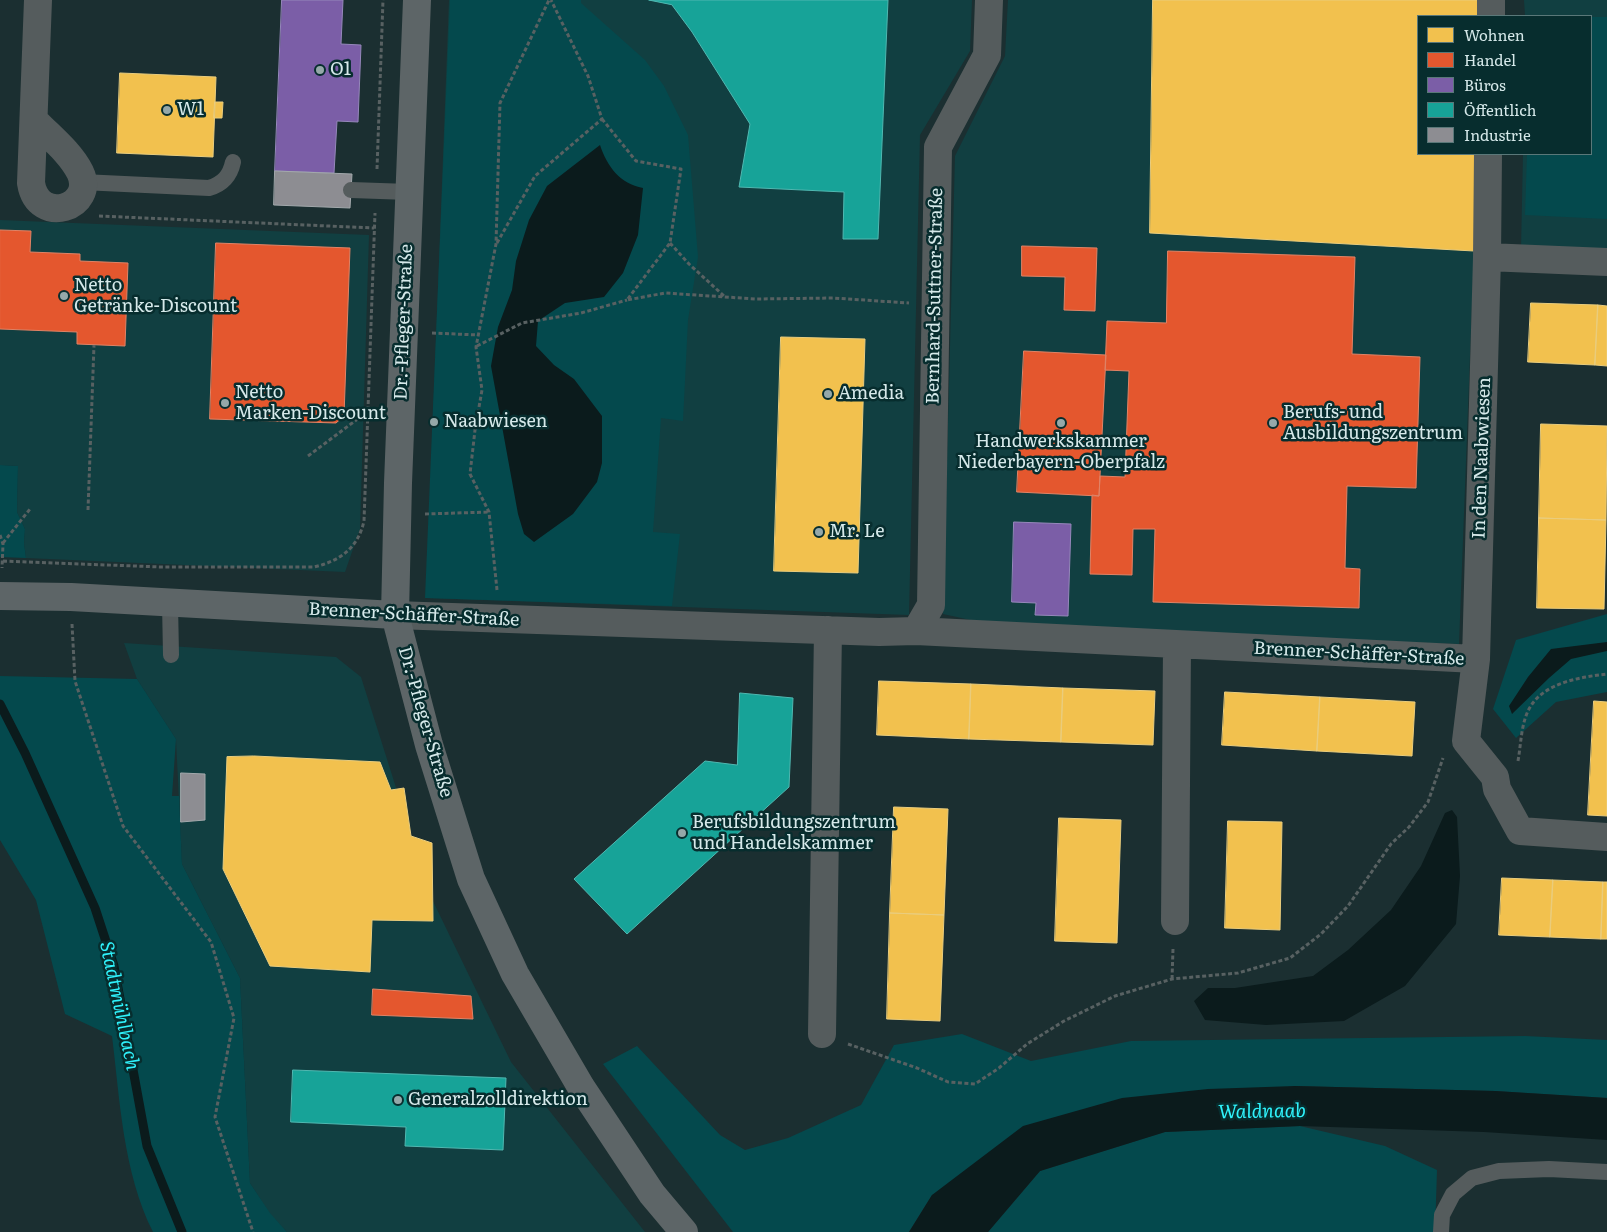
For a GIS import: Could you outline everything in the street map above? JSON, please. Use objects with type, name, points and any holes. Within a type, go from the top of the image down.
[{"type":"main road","name":"Dr.-Pfleger-Straße","points":[[416,0],[395,615],[429,745],[471,879],[515,974],[587,1095],[652,1194],[684,1232]]},
{"type":"main road","name":"Brenner-Schäffer-Straße","points":[[0,596],[71,597],[395,615]]},
{"type":"street","points":[[34,120],[71,160],[80,174],[82,182],[81,193],[78,200],[70,205],[59,208],[46,206],[39,202],[33,192],[31,183],[38,0]]},
{"type":"street","name":"Bernhard-Suttner-Straße","points":[[916,631],[930,605],[938,147],[987,55],[989,0]]},
{"type":"street","points":[[1490,15],[1491,0]]},
{"type":"street","name":"In den Naabwiesen","points":[[1476,659],[1488,155]]},
{"type":"street","points":[[1487,257],[1607,262]]},
{"type":"street","name":"Brenner-Schäffer-Straße","points":[[395,615],[879,632],[916,631],[1476,659],[1466,741]]},
{"type":"street","points":[[822,1034],[828,630]]},
{"type":"street","points":[[1175,921],[1177,645]]},
{"type":"street","points":[[1466,741],[1495,777],[1497,789],[1520,831],[1607,836]]},
{"type":"lane","points":[[82,182],[210,188],[219,185],[228,177],[233,162]]},
{"type":"lane","points":[[351,190],[409,192]]},
{"type":"lane","points":[[170,603],[171,655]]},
{"type":"lane","points":[[1441,1232],[1442,1215],[1453,1194],[1472,1178],[1499,1171],[1607,1172]]},
{"type":"path","points":[[2,561],[179,567],[305,568],[325,565],[337,560],[351,548],[361,534],[364,521],[383,0]]},
{"type":"path","points":[[550,0],[588,76],[602,119],[636,161],[681,168],[670,243],[627,300]]},
{"type":"path","points":[[500,619],[489,512],[470,474],[482,390],[476,347],[496,244],[500,103],[550,0]]},
{"type":"path","points":[[496,244],[535,176],[602,119]]},
{"type":"path","points":[[59,208],[96,216],[374,228]]},
{"type":"path","points":[[670,243],[689,264],[724,296]]},
{"type":"path","points":[[476,347],[522,323],[581,313],[665,292],[756,299],[833,298],[934,304]]},
{"type":"path","points":[[404,332],[478,335]]},
{"type":"path","points":[[88,510],[94,345]]},
{"type":"path","points":[[308,456],[368,412]]},
{"type":"path","points":[[3,544],[30,509]]},
{"type":"path","points":[[397,514],[489,512]]},
{"type":"path","points":[[71,597],[72,651],[75,681],[123,826],[211,942],[234,1018],[215,1117],[253,1232]]},
{"type":"path","points":[[1497,789],[1516,779],[1524,724],[1529,709],[1544,692],[1565,682],[1607,674]]},
{"type":"path","points":[[822,1034],[916,1068],[948,1082],[975,1084],[999,1068],[1026,1044],[1064,1021],[1115,996],[1172,979],[1238,973],[1290,958],[1321,934],[1348,906],[1391,844],[1409,827],[1428,802],[1445,754],[1466,741]]},
{"type":"shaded area","points":[[449,0],[972,0],[970,51],[920,135],[909,615],[426,598]]},
{"type":"shaded area","points":[[450,0],[581,0],[581,3],[645,60],[664,86],[688,135],[698,257],[688,320],[683,421],[661,418],[653,532],[680,534],[672,606],[425,598]]},
{"type":"shaded area","points":[[1008,0],[1153,0],[1151,233],[1474,251],[1459,644],[1012,629],[943,614],[955,156],[1005,56]]},
{"type":"shaded area","points":[[1524,0],[1607,0],[1607,252],[1521,248],[1523,155],[1592,155],[1592,15],[1525,15]]},
{"type":"shaded area","points":[[1592,17],[1607,17],[1607,219],[1525,215],[1527,155],[1592,155]]},
{"type":"shaded area","points":[[0,220],[369,235],[360,529],[345,572],[26,558],[25,529],[17,512],[18,466],[0,465]]},
{"type":"shaded area","points":[[0,465],[18,466],[17,512],[25,529],[26,558],[0,557]]},
{"type":"shaded area","points":[[1607,614],[1607,692],[1556,702],[1516,738],[1493,709],[1516,640]]},
{"type":"shaded area","points":[[124,643],[336,657],[361,677],[430,895],[511,1062],[645,1232],[287,1232],[270,1214],[250,1183],[240,978],[182,864],[176,739],[137,679]]},
{"type":"shaded area","points":[[0,676],[137,679],[176,739],[172,796],[179,796],[182,864],[240,978],[250,1183],[270,1213],[287,1232],[153,1232],[143,1209],[129,1161],[124,1136],[112,1036],[65,1014],[36,900],[0,840]]},
{"type":"shaded area","points":[[962,1034],[1031,1061],[1131,1041],[1525,1036],[1607,1040],[1607,1098],[1495,1091],[1295,1086],[932,1195],[909,1232],[733,1232],[603,1064],[637,1046],[720,1135],[745,1150],[788,1138],[861,1105],[894,1045]]},
{"type":"shaded area","points":[[1300,1126],[1385,1146],[1437,1170],[1435,1232],[988,1232],[1040,1171],[1165,1132]]},
{"type":"water","points":[[600,145],[606,160],[621,178],[628,183],[643,188],[638,235],[623,273],[604,297],[565,303],[538,321],[536,346],[554,365],[574,379],[602,416],[602,463],[597,482],[573,514],[534,542],[524,534],[518,514],[491,366],[498,327],[512,290],[516,261],[529,220],[547,186]]},
{"type":"water","points":[[1607,642],[1607,651],[1571,659],[1512,714],[1509,706],[1528,677],[1551,649]]},
{"type":"water","points":[[1452,810],[1457,817],[1460,876],[1456,924],[1405,986],[1344,1021],[1266,1025],[1205,1020],[1194,1001],[1208,988],[1235,988],[1313,976],[1348,950],[1391,910],[1421,866],[1445,813]]},
{"type":"water","name":"Waldnaab","points":[[1295,1086],[1495,1091],[1607,1098],[1607,1140],[1484,1132],[1300,1126],[1165,1132],[1040,1171],[988,1232],[909,1232],[932,1195],[1023,1126],[1122,1098],[1208,1089]]},
{"type":"building: Wohnen","points":[[1153,0],[1489,0],[1489,15],[1417,15],[1417,155],[1488,155],[1474,251],[1150,233]]},
{"type":"building: Wohnen","name":"W1","points":[[120,73],[216,77],[213,157],[117,153]]},
{"type":"building: Wohnen","points":[[215,102],[223,102],[222,118],[214,118]]},
{"type":"building: Wohnen","points":[[1531,303],[1598,305],[1595,365],[1528,362]]},
{"type":"building: Wohnen","points":[[1598,305],[1607,306],[1607,366],[1595,365]]},
{"type":"building: Wohnen","points":[[781,337],[865,339],[858,573],[774,571]]},
{"type":"building: Wohnen","points":[[1541,424],[1607,426],[1606,520],[1539,518]]},
{"type":"building: Wohnen","points":[[1539,518],[1606,520],[1604,609],[1537,608]]},
{"type":"building: Wohnen","points":[[879,681],[971,684],[969,739],[877,735]]},
{"type":"building: Wohnen","points":[[971,684],[1063,688],[1061,742],[969,739]]},
{"type":"building: Wohnen","points":[[1063,688],[1155,691],[1153,745],[1061,742]]},
{"type":"building: Wohnen","points":[[1225,692],[1320,697],[1317,751],[1222,745]]},
{"type":"building: Wohnen","points":[[1320,697],[1415,702],[1412,756],[1317,751]]},
{"type":"building: Wohnen","points":[[1594,701],[1607,702],[1607,816],[1588,815]]},
{"type":"building: Wohnen","points":[[254,756],[380,762],[391,790],[404,788],[411,836],[432,843],[433,921],[372,920],[370,972],[270,966],[223,869],[227,757]]},
{"type":"building: Wohnen","points":[[894,807],[948,809],[944,915],[890,913]]},
{"type":"building: Wohnen","points":[[1059,818],[1121,820],[1117,943],[1055,941]]},
{"type":"building: Wohnen","points":[[1228,821],[1282,822],[1280,930],[1225,928]]},
{"type":"building: Wohnen","points":[[1502,878],[1553,880],[1550,937],[1499,935]]},
{"type":"building: Wohnen","points":[[1553,880],[1603,882],[1601,939],[1550,937]]},
{"type":"building: Wohnen","points":[[1603,882],[1607,882],[1607,939],[1601,939]]},
{"type":"building: Wohnen","points":[[890,913],[944,915],[940,1021],[887,1019]]},
{"type":"building: Handel","name":"Netto Getränke-Discount","points":[[0,230],[31,231],[30,252],[80,254],[80,261],[128,263],[125,346],[77,344],[77,332],[0,329]]},
{"type":"building: Handel","points":[[216,243],[350,248],[344,416],[336,423],[210,419]]},
{"type":"building: Handel","points":[[1022,246],[1097,248],[1095,311],[1064,310],[1065,277],[1022,276]]},
{"type":"building: Handel","name":"Berufs- und Ausbildungszentrum","points":[[1168,251],[1355,257],[1352,354],[1420,357],[1416,488],[1347,486],[1345,568],[1360,569],[1359,608],[1153,602],[1155,529],[1133,529],[1132,575],[1090,574],[1092,495],[1099,496],[1100,476],[1125,477],[1129,371],[1105,370],[1107,321],[1166,323]]},
{"type":"building: Handel","name":"Handwerkskammer Niederbayern-Oberpfalz","points":[[1024,351],[1106,355],[1099,496],[1017,492]]},
{"type":"building: Handel","points":[[373,989],[471,996],[473,1019],[372,1015]]},
{"type":"building: Büros","name":"O1","points":[[282,0],[343,0],[341,44],[361,45],[358,122],[337,121],[334,173],[275,171]]},
{"type":"building: Büros","points":[[1014,522],[1071,524],[1068,616],[1035,615],[1036,603],[1012,602]]},
{"type":"building: Öffentlich","points":[[649,0],[888,0],[878,239],[843,239],[844,192],[739,187],[750,124],[692,32],[672,5]]},
{"type":"building: Öffentlich","name":"Berufsbildungszentrum und Handelskammer","points":[[740,693],[793,698],[789,787],[627,934],[574,879],[705,761],[737,765]]},
{"type":"building: Öffentlich","name":"Generalzolldirektion","points":[[293,1070],[506,1078],[503,1150],[405,1146],[406,1127],[291,1122]]},
{"type":"building: Industrie","points":[[275,171],[352,174],[350,208],[274,205]]},
{"type":"building: Industrie","points":[[181,773],[205,774],[205,820],[181,822]]},
{"type":"waterway","name":"Stadtmühlbach","points":[[0,704],[25,753],[95,908],[114,966],[147,1146],[182,1232]]},
{"type":"place","name":"O1","points":[[320,70]]},
{"type":"place","name":"W1","points":[[167,110]]},
{"type":"place","name":"Netto Getränke-Discount","points":[[64,296]]},
{"type":"place","name":"Amedia","points":[[828,394]]},
{"type":"place","name":"Netto Marken-Discount","points":[[225,403]]},
{"type":"place","name":"Naabwiesen","points":[[434,422]]},
{"type":"place","name":"Handwerkskammer Niederbayern-Oberpfalz","points":[[1061,423]]},
{"type":"place","name":"Berufs- und Ausbildungszentrum","points":[[1273,423]]},
{"type":"place","name":"Mr. Le","points":[[819,532]]},
{"type":"place","name":"Berufsbildungszentrum und Handelskammer","points":[[682,833]]},
{"type":"place","name":"Generalzolldirektion","points":[[398,1100]]}]
